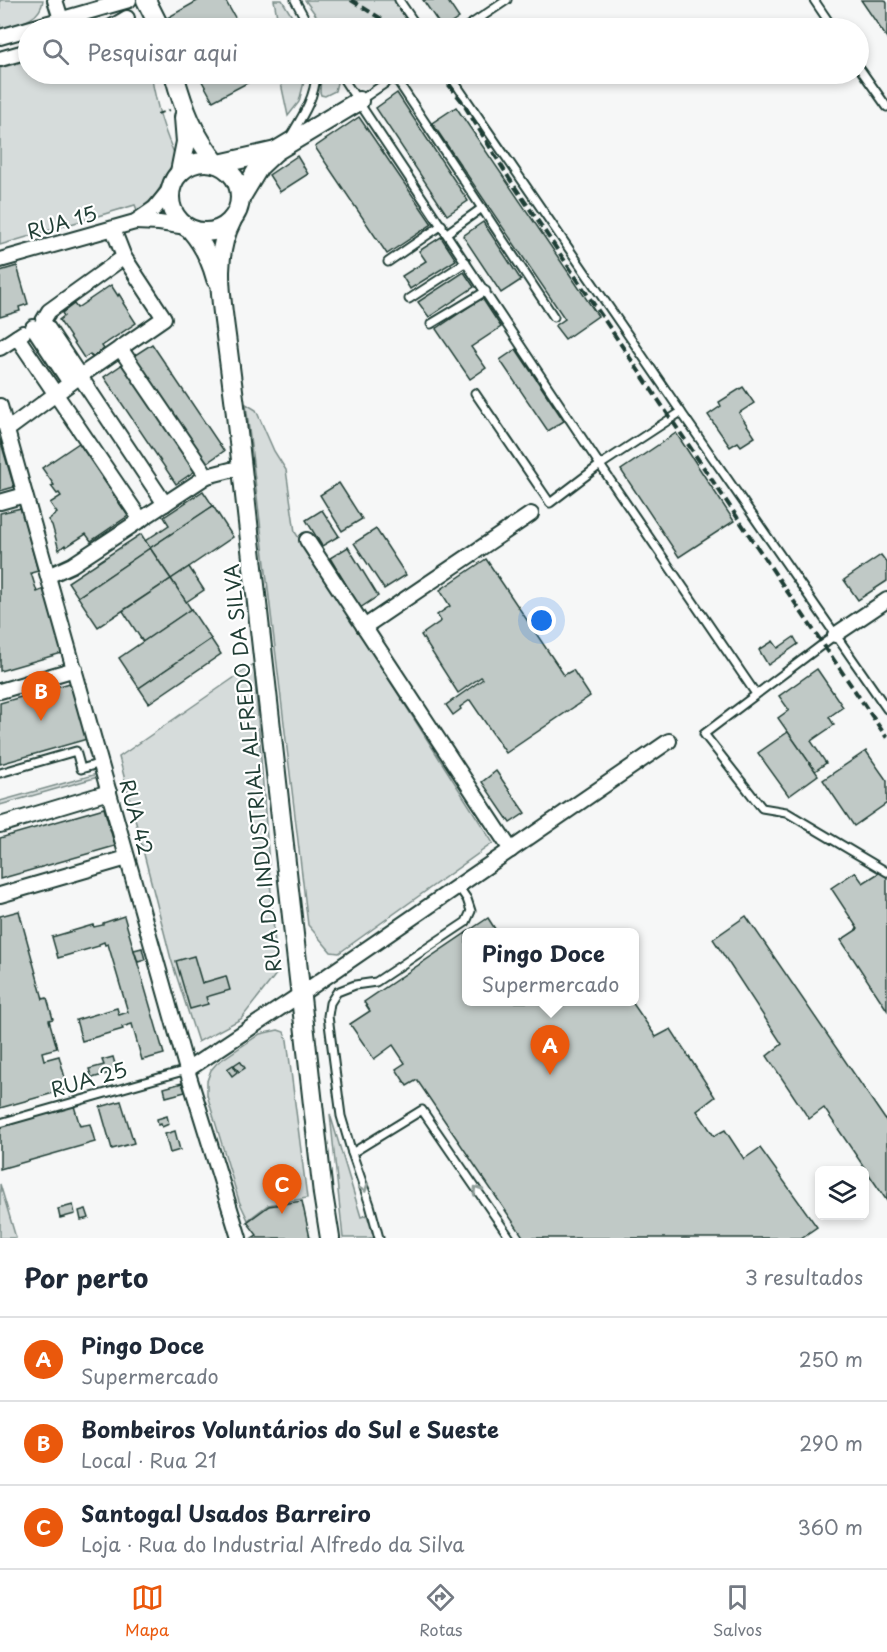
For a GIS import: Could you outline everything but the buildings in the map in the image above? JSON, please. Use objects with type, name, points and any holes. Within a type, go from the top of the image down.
[{"type":"street","points":[[55,0],[61,18]]},
{"type":"street","points":[[65,18],[129,0]]},
{"type":"street","points":[[146,0],[155,18]]},
{"type":"street","points":[[0,37],[18,32]]},
{"type":"street","points":[[0,59],[18,54]]},
{"type":"street","points":[[177,84],[183,106],[203,147],[235,178],[241,197]]},
{"type":"street","points":[[183,106],[186,142],[170,195],[171,206],[175,216],[182,224],[201,232],[212,232],[223,228],[232,220],[238,210],[241,197],[259,167],[281,147],[358,101]]},
{"type":"street","points":[[176,180],[187,166],[198,162],[218,164],[281,147]]},
{"type":"street","name":"RUA 15","points":[[0,260],[135,222],[155,208],[176,180]]},
{"type":"street","name":"RUA DO INDUSTRIAL ALFREDO DA SILVA","points":[[232,220],[222,251],[220,292],[242,467],[323,1194],[330,1238]]},
{"type":"street","name":"RUA 15","points":[[135,222],[189,228]]},
{"type":"street","name":"RUA DO INDUSTRIAL ALFREDO DA SILVA","points":[[189,228],[207,252],[220,292]]},
{"type":"street","points":[[7,430],[164,318],[124,257],[113,229]]},
{"type":"street","points":[[0,348],[38,324],[49,311],[124,257]]},
{"type":"street","points":[[38,324],[75,380],[165,504]]},
{"type":"street","points":[[17,337],[141,520]]},
{"type":"street","points":[[120,348],[207,476]]},
{"type":"street","name":"RUA 42","points":[[0,406],[187,1070],[239,1238]]},
{"type":"street","points":[[48,576],[72,565],[207,476],[242,467]]},
{"type":"street","points":[[0,502],[25,495]]},
{"type":"street","points":[[364,627],[531,514]]},
{"type":"street","points":[[307,540],[511,850]]},
{"type":"street","points":[[835,635],[887,600]]},
{"type":"street","points":[[0,691],[75,669]]},
{"type":"street","points":[[187,1070],[669,741]]},
{"type":"street","points":[[0,825],[109,792]]},
{"type":"street","points":[[0,895],[128,858]]},
{"type":"lane","points":[[295,0],[305,18]]},
{"type":"lane","points":[[399,0],[411,18]]},
{"type":"lane","points":[[480,18],[507,0]]},
{"type":"lane","points":[[814,0],[826,18]]},
{"type":"lane","points":[[869,81],[886,105]]},
{"type":"lane","points":[[281,147],[308,105],[314,84]]},
{"type":"lane","points":[[347,84],[600,465],[756,694]]},
{"type":"lane","points":[[358,101],[384,84]]},
{"type":"lane","points":[[403,84],[554,317]]},
{"type":"lane","points":[[456,84],[887,709]]},
{"type":"lane","points":[[447,233],[482,208]]},
{"type":"lane","points":[[388,262],[442,225]]},
{"type":"lane","points":[[409,299],[466,262]]},
{"type":"lane","points":[[431,324],[486,291]]},
{"type":"lane","points":[[475,393],[550,503],[600,465],[681,412]]},
{"type":"lane","points":[[835,635],[704,734],[762,808],[786,812],[887,872]]},
{"type":"lane","points":[[0,773],[76,751],[81,769],[101,763]]},
{"type":"lane","points":[[379,1238],[341,1116],[328,1016],[330,1002],[337,992],[355,985],[376,982],[466,922],[471,911],[467,899],[458,886]]},
{"type":"lane","name":"RUA 25","points":[[0,1123],[187,1070]]},
{"type":"lane","points":[[352,1154],[422,1110],[510,1238]]},
{"type":"shaded area","points":[[0,0],[43,0],[38,13],[33,17],[18,18],[18,24],[0,29]]},
{"type":"shaded area","points":[[274,0],[282,0],[293,18],[277,18]]},
{"type":"shaded area","points":[[305,0],[396,0],[410,18],[318,18]]},
{"type":"shaded area","points":[[18,63],[18,84],[153,84],[161,117],[177,159],[151,200],[137,210],[135,205],[0,245],[0,68]]},
{"type":"shaded area","points":[[281,84],[304,84],[299,102],[288,116]]},
{"type":"shaded area","points":[[320,84],[337,84],[335,91],[325,96],[320,92]]},
{"type":"shaded area","points":[[246,404],[256,410],[274,451],[286,470],[295,532],[493,843],[339,953],[331,952],[308,925]]},
{"type":"shaded area","points":[[254,664],[277,973],[241,1019],[198,1042],[171,959],[119,757]]},
{"type":"shaded area","points":[[97,774],[98,777],[0,805],[0,801]]},
{"type":"shaded area","points":[[278,1030],[284,1032],[287,1040],[307,1198],[268,1205],[248,1220],[239,1201],[207,1095],[207,1081],[211,1070],[217,1063],[260,1034]]},
{"type":"shaded area","points":[[330,1114],[361,1217],[367,1215],[374,1238],[343,1238]]},
{"type":"shaded area","points":[[0,1184],[16,1238],[0,1238]]},
{"type":"railway","points":[[351,0],[380,18]]},
{"type":"railway","points":[[448,84],[461,100],[509,178],[887,738]]},
{"type":"place","name":"Bombeiros Voluntários do Sul e Sueste","points":[[41,721]]},
{"type":"place","name":"Pingo Doce","points":[[550,1075]]},
{"type":"place","name":"Santogal Usados Barreiro","points":[[282,1214]]}]
